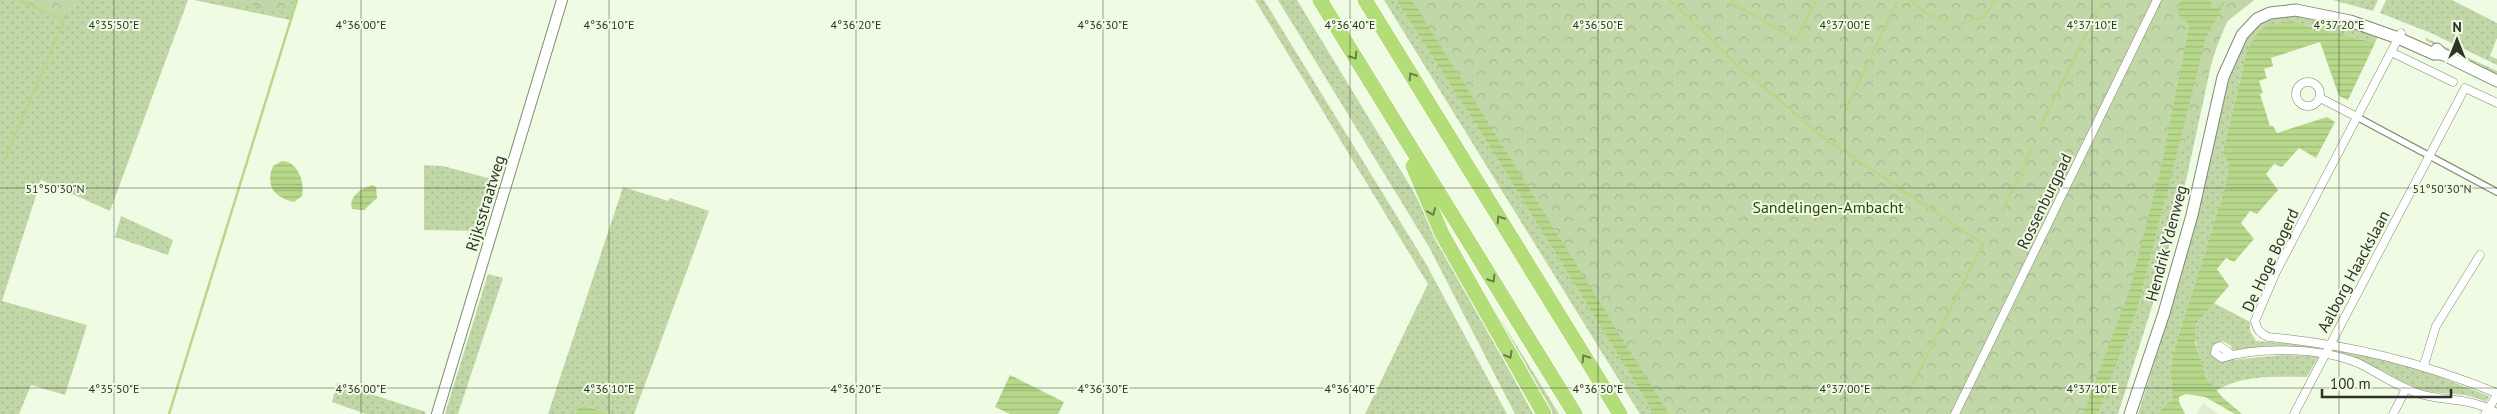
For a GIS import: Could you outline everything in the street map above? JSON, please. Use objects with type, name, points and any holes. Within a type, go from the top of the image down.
[{"type":"highway","points":[[1320,0],[1575,414]]},
{"type":"highway","points":[[1365,0],[1620,414]]},
{"type":"highway","points":[[1392,118],[1442,234],[1544,414]]},
{"type":"main road","name":"Hendrik Ydenweg","points":[[2130,414],[2164,313],[2192,215],[2223,77],[2222,69],[2234,36],[2250,17],[2270,6],[2291,3],[2314,6],[2436,48],[2442,54],[2497,81]]},
{"type":"street","name":"Rijksstraatweg","points":[[437,414],[562,0]]},
{"type":"street","name":"Rossenburgpad","points":[[1955,414],[2157,0]]},
{"type":"street","name":"De Hoge Bogerd","points":[[2399,35],[2276,272],[2255,321],[2260,333],[2268,337],[2329,344],[2380,353],[2424,366],[2497,394]]},
{"type":"street","points":[[2391,52],[2454,82]]},
{"type":"street","name":"Aalborg Haackslaan","points":[[2294,414],[2329,344],[2465,88],[2497,103]]},
{"type":"street","points":[[2320,98],[2497,192]]},
{"type":"street","points":[[2424,366],[2436,326],[2480,255]]},
{"type":"street","points":[[2232,355],[2284,351],[2326,353],[2361,365],[2406,389],[2421,394],[2472,402],[2486,411],[2497,414]]},
{"type":"street","points":[[2393,414],[2406,389]]},
{"type":"street","points":[[2486,411],[2497,394]]},
{"type":"shaded area","points":[[1396,0],[1412,0],[1669,414],[1654,414],[1493,152]]},
{"type":"shaded area","points":[[2182,0],[2211,0],[2211,8],[2215,9],[2226,0],[2206,37],[2138,308],[2098,414],[2083,414],[2130,289],[2162,163],[2189,28],[2188,23],[2177,13]]},
{"type":"shaded area","points":[[2291,21],[2375,43],[2348,100],[2339,96],[2320,42],[2271,58],[2273,66],[2264,69],[2267,78],[2259,81],[2263,93],[2260,94],[2270,126],[2273,126],[2277,133],[2327,117],[2335,122],[2316,158],[2299,148],[2282,167],[2274,164],[2266,174],[2278,190],[2257,214],[2250,211],[2241,223],[2254,239],[2234,262],[2226,258],[2217,269],[2229,286],[2195,325],[2195,342],[2206,377],[2222,397],[2242,414],[2235,414],[2205,397],[2186,394],[2179,397],[2179,402],[2185,414],[2156,414],[2171,400],[2173,394],[2170,372],[2173,353],[2224,191],[2229,167],[2223,151],[2247,51],[2259,31],[2267,26]]},
{"type":"shaded area","points":[[282,161],[292,165],[301,179],[302,196],[294,202],[276,194],[271,185],[270,179],[273,166]]},
{"type":"shaded area","points":[[373,185],[376,187],[377,198],[364,210],[352,209],[352,201],[356,194],[364,188]]},
{"type":"shaded area","points":[[1010,375],[1064,402],[1058,414],[1010,414],[995,407]]},
{"type":"shaded area","points":[[2203,403],[2218,414],[2197,414]]},
{"type":"shaded area","points":[[579,404],[610,414],[575,414]]},
{"type":"green space","points":[[0,0],[188,0],[110,211],[41,180],[2,301],[87,325],[65,395],[31,385],[19,414],[0,414]]},
{"type":"green space","points":[[15,0],[75,0],[65,20]]},
{"type":"green space","points":[[194,0],[297,0],[290,20]]},
{"type":"green space","points":[[225,0],[291,0],[286,13]]},
{"type":"green space","points":[[1255,0],[1264,0],[1425,262],[1507,414],[1365,414],[1428,284]]},
{"type":"green space","points":[[1278,0],[1297,0],[1412,189],[1533,414],[1515,414],[1429,247]]},
{"type":"green space","points":[[1384,0],[1396,0],[1493,152],[1654,414],[1640,414]]},
{"type":"green space","name":"Sandelingen-Ambacht","points":[[1402,0],[2254,0],[2225,23],[2142,268],[2089,414],[1666,414]]},
{"type":"green space","points":[[2226,0],[2254,0],[2228,20],[2214,52],[2185,185],[2159,284],[2118,414],[2098,414],[2138,308],[2206,37]]},
{"type":"green space","points":[[2333,0],[2378,0],[2373,11]]},
{"type":"green space","points":[[2386,0],[2452,0],[2497,23],[2497,38],[2490,56],[2497,59],[2497,65],[2431,33],[2380,13]]},
{"type":"green space","points":[[2291,13],[2379,33],[2375,43],[2291,21],[2243,67],[2223,151],[2229,167],[2224,191],[2173,353],[2170,372],[2173,394],[2171,400],[2156,414],[2138,414],[2177,290],[2204,189],[2228,79],[2245,36],[2265,19]]},
{"type":"green space","points":[[2426,38],[2497,71],[2497,76],[2425,40]]},
{"type":"green space","points":[[424,165],[443,166],[495,180],[479,231],[424,230]]},
{"type":"green space","points":[[623,187],[668,201],[670,198],[709,211],[634,414],[610,414],[579,404],[575,414],[548,414]]},
{"type":"green space","points":[[121,216],[173,240],[168,255],[115,237]]},
{"type":"green space","points":[[1463,259],[1559,414],[1551,414]]},
{"type":"green space","points":[[488,274],[503,278],[458,414],[445,414]]},
{"type":"green space","points":[[2214,303],[2250,322],[2250,331],[2256,341],[2321,346],[2320,349],[2289,347],[2232,350],[2231,346],[2223,341],[2214,346],[2212,352],[2214,358],[2221,361],[2282,355],[2319,356],[2307,377],[2248,379],[2216,391],[2203,371],[2193,331],[2195,325]]},
{"type":"green space","points":[[2336,348],[2419,369],[2489,396],[2486,402],[2459,394],[2432,392],[2414,388],[2354,358],[2333,351]]},
{"type":"green space","points":[[337,383],[426,412],[425,414],[366,414],[332,402]]},
{"type":"waterway","points":[[5,159],[64,21],[20,0]]},
{"type":"waterway","points":[[169,414],[297,0]]},
{"type":"waterway","points":[[1670,0],[1736,64],[1823,137],[1983,244],[1907,396]]},
{"type":"waterway","points":[[1733,0],[1731,3],[1797,39],[1816,0]]},
{"type":"waterway","points":[[1910,0],[1925,12],[1946,22]]},
{"type":"waterway","points":[[1960,24],[1984,17],[1995,0]]},
{"type":"waterway","points":[[2040,127],[2103,0]]},
{"type":"waterway","points":[[1842,117],[1897,2]]},
{"type":"waterway","points":[[2002,212],[2032,149]]}]
